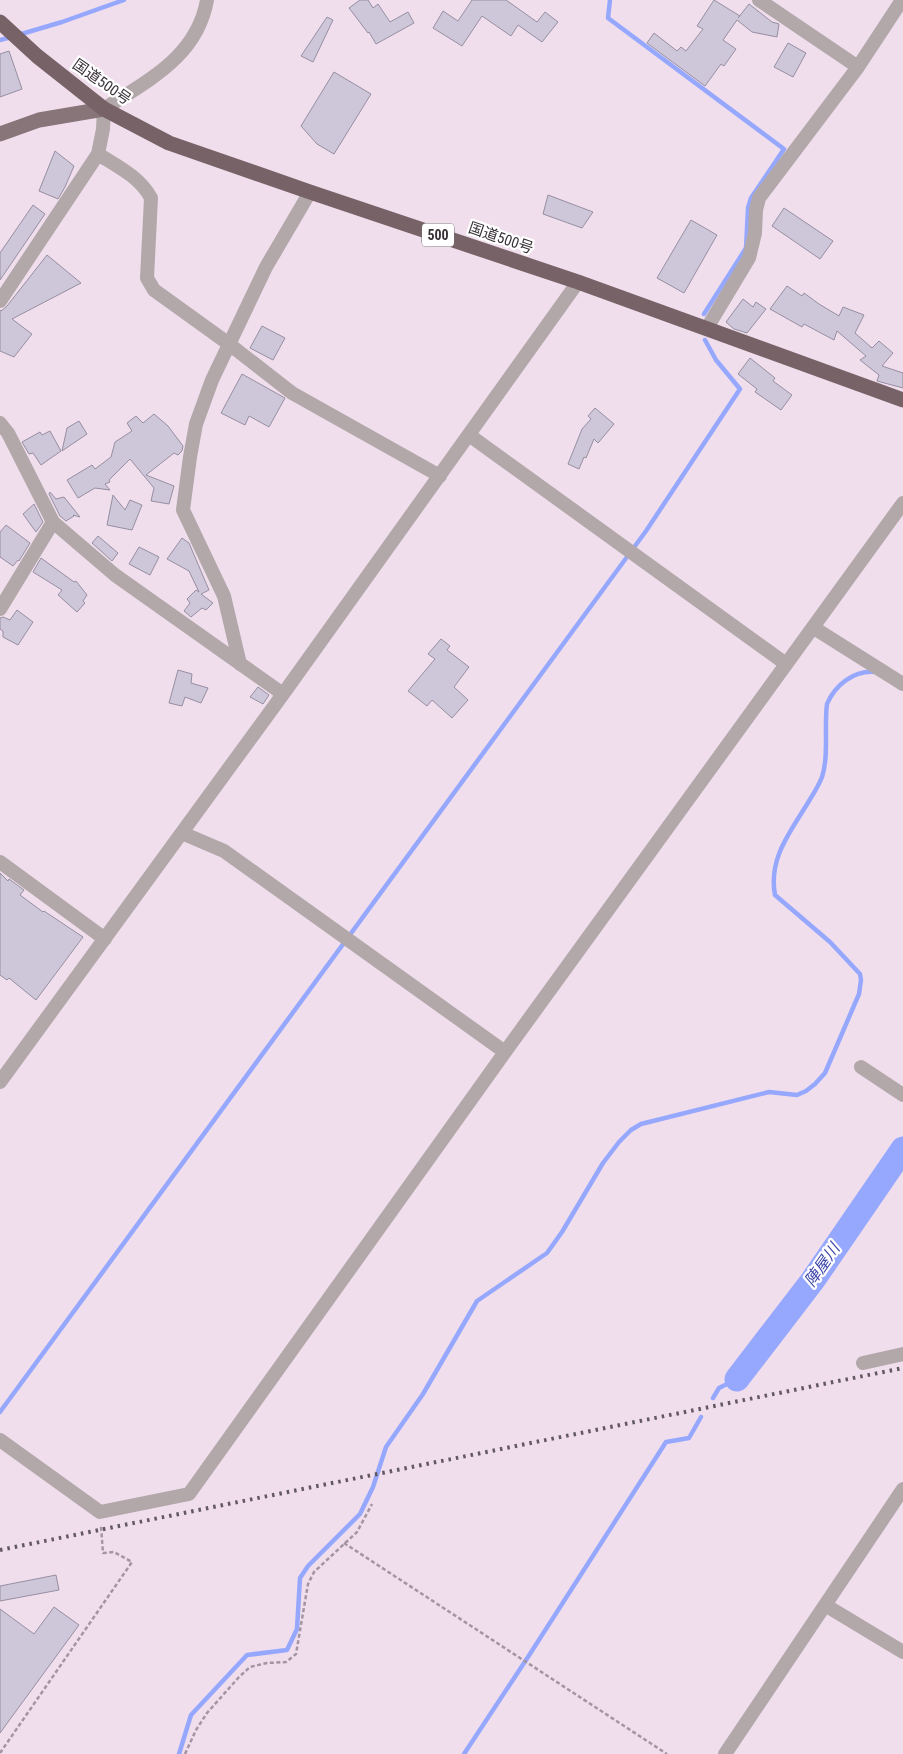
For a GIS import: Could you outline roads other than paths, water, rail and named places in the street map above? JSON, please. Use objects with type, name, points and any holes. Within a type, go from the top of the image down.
[{"type":"highway","name":"国道500号","points":[[0,22],[37,56],[104,109],[169,143],[578,282],[903,400]]},
{"type":"main road","points":[[0,134],[39,120],[104,109]]},
{"type":"street","points":[[0,301],[98,154],[103,129],[104,109],[171,64],[181,54],[192,39],[206,7],[207,0]]},
{"type":"street","points":[[759,0],[858,67]]},
{"type":"street","points":[[707,328],[749,258],[759,198],[858,67],[902,0]]},
{"type":"street","points":[[98,154],[133,176],[147,190],[151,198],[147,278],[154,290],[229,344],[292,393],[440,476]]},
{"type":"street","points":[[240,664],[224,596],[183,510],[190,457],[196,424],[212,380],[266,267],[310,192]]},
{"type":"street","points":[[0,1082],[283,694],[578,282]]},
{"type":"street","points":[[0,423],[8,433],[53,522],[115,575],[283,694]]},
{"type":"street","points":[[469,435],[786,664]]},
{"type":"street","points":[[0,1440],[100,1512],[189,1494],[505,1052],[903,503]]},
{"type":"street","points":[[0,609],[53,522]]},
{"type":"street","points":[[814,628],[903,684]]},
{"type":"street","points":[[182,832],[224,852],[505,1052]]},
{"type":"street","points":[[0,862],[105,939]]},
{"type":"street","points":[[861,1066],[903,1095]]},
{"type":"street","points":[[863,1363],[903,1354]]},
{"type":"street","points":[[725,1754],[903,1489]]},
{"type":"street","points":[[825,1605],[903,1652]]},
{"type":"waterway","points":[[18,35],[124,0]]},
{"type":"waterway","points":[[610,0],[608,18],[784,149],[751,198],[748,208],[746,248],[704,314]]},
{"type":"waterway","points":[[0,40],[11,37]]},
{"type":"waterway","points":[[0,1412],[646,531],[740,389],[716,360],[705,340]]},
{"type":"waterway","points":[[179,1754],[191,1715],[247,1655],[287,1650],[297,1629],[300,1578],[308,1566],[360,1514],[373,1487],[386,1447],[423,1394],[477,1301],[547,1253],[562,1232],[603,1163],[619,1142],[631,1130],[641,1124],[769,1092],[797,1095],[815,1084],[825,1073],[859,994],[860,974],[830,942],[775,895],[775,869],[788,834],[822,777],[826,750],[826,713],[830,697],[840,685],[853,676],[860,673],[875,672]]},
{"type":"waterway","name":"陣屋川","points":[[737,1379],[813,1280],[903,1149]]},
{"type":"waterway","points":[[713,1398],[719,1388],[737,1379]]},
{"type":"waterway","points":[[464,1754],[666,1442],[689,1438],[701,1417]]},
{"type":"railway","points":[[0,1550],[903,1368]]}]
